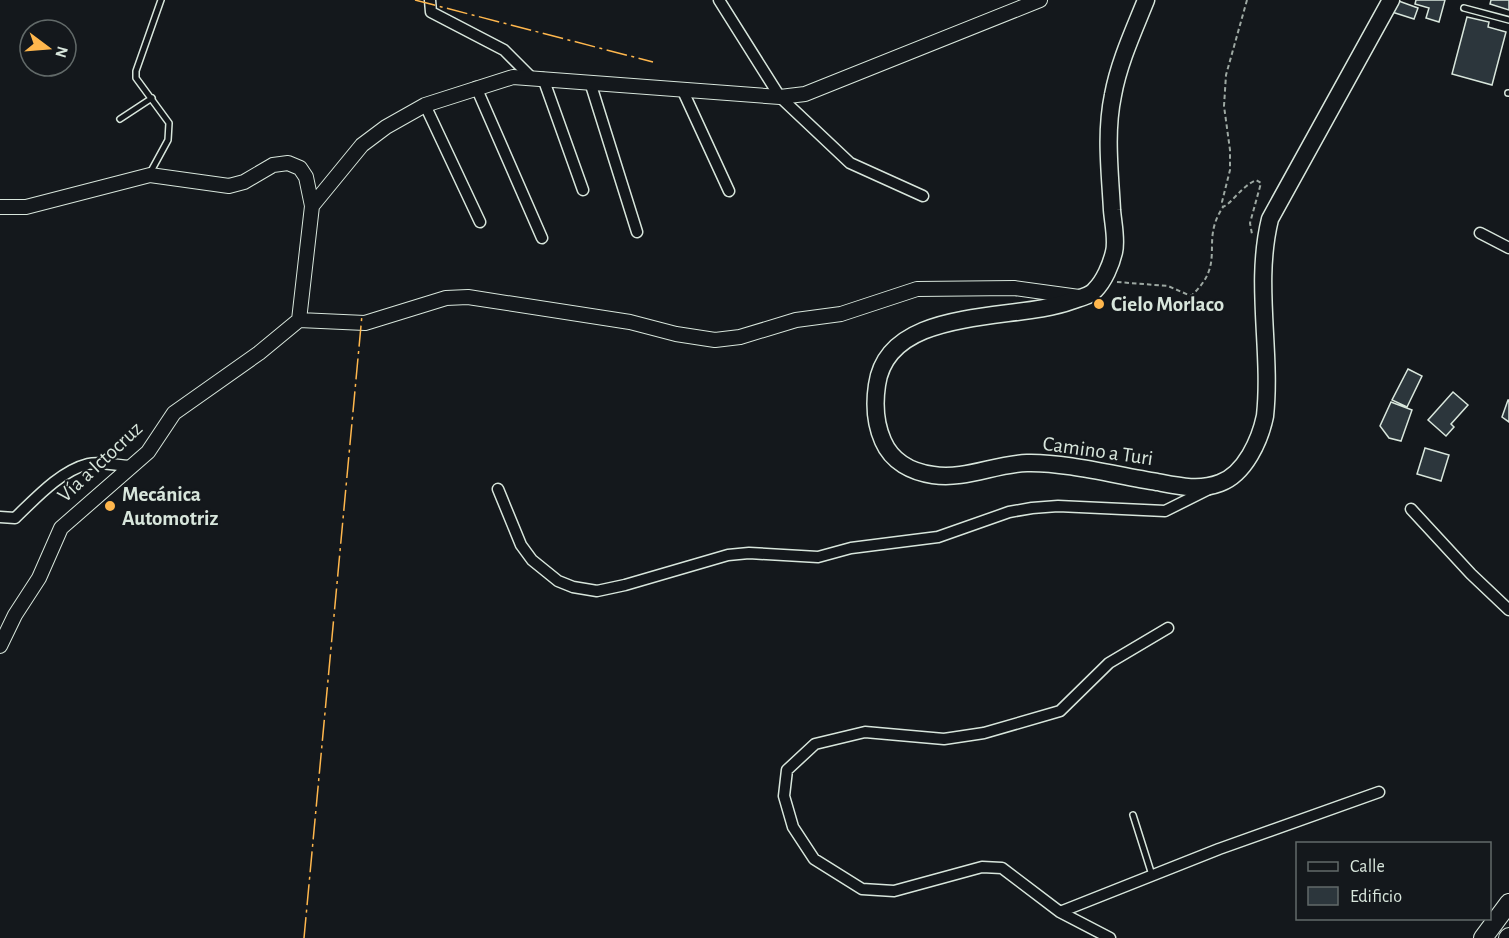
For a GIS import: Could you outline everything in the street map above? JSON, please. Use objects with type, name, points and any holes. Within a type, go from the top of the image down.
[{"type":"highway","points":[[1483,938],[1509,903]]},
{"type":"main road","name":"Camino a Turi","points":[[1146,0],[1132,33],[1112,103],[1108,130],[1114,250],[1106,275],[1094,292],[1056,307],[944,324],[922,330],[900,343],[886,357],[878,377],[875,400],[876,425],[884,445],[895,459],[913,470],[934,475],[955,476],[1025,463],[1052,464],[1194,488],[1220,483]]},
{"type":"main road","points":[[1220,483],[1243,465],[1261,436],[1265,416],[1263,284],[1265,242],[1270,219],[1391,0]]},
{"type":"street","points":[[430,0],[431,12],[504,50],[538,78],[583,190]]},
{"type":"street","points":[[719,0],[780,97],[850,163],[923,196]]},
{"type":"street","points":[[312,206],[362,145],[386,127],[425,105],[476,87],[513,77],[780,97],[821,90],[1040,0]]},
{"type":"street","points":[[590,82],[637,232]]},
{"type":"street","points":[[476,87],[542,238]]},
{"type":"street","points":[[682,89],[729,191]]},
{"type":"street","points":[[425,105],[480,222]]},
{"type":"street","points":[[0,207],[26,207],[150,175],[229,186],[244,182],[273,165],[288,163],[300,168],[306,177],[312,206],[299,320],[365,323],[394,316],[446,298],[468,297],[630,322],[675,334],[715,340],[740,337],[796,320],[841,314],[917,289],[1014,288],[1081,297]]},
{"type":"street","points":[[1480,233],[1509,248]]},
{"type":"street","name":"Vía a Ictocruz","points":[[0,646],[15,615],[39,578],[61,528],[148,452],[174,413],[259,353],[299,320]]},
{"type":"street","points":[[0,517],[15,518],[49,488],[73,471],[90,464],[131,466]]},
{"type":"street","points":[[498,489],[521,545],[532,560],[558,581],[573,587],[597,591],[728,555],[749,553],[818,557],[850,548],[938,537],[1009,512],[1032,508],[1058,506],[1165,512],[1220,483]]},
{"type":"street","points":[[1411,509],[1471,574],[1509,610]]},
{"type":"street","points":[[1110,938],[1060,912],[1002,868],[981,867],[894,891],[862,889],[814,859],[793,826],[784,796],[787,770],[815,744],[865,732],[944,739],[984,733],[1060,711],[1109,663],[1168,628]]},
{"type":"street","points":[[1060,912],[1152,875],[1378,792]]},
{"type":"lane","points":[[150,175],[168,140],[170,129],[169,123],[136,78],[136,71],[161,0]]},
{"type":"lane","points":[[1464,9],[1509,20]]},
{"type":"lane","points":[[120,119],[152,98]]},
{"type":"lane","points":[[1133,815],[1152,875]]},
{"type":"path","points":[[1223,207],[1230,150],[1224,106],[1226,75],[1247,0]]},
{"type":"path","points":[[1114,284],[1120,281],[1168,286],[1191,296],[1208,277],[1213,261],[1210,244],[1214,219],[1243,186],[1256,180],[1261,183],[1250,223],[1254,243]]},
{"type":"building","points":[[1396,0],[1418,8],[1414,19],[1392,12]]},
{"type":"building","points":[[1416,0],[1445,0],[1439,22],[1426,18],[1429,8],[1415,4]]},
{"type":"building","points":[[1491,0],[1509,0],[1509,10],[1490,4]]},
{"type":"building","points":[[1467,17],[1489,22],[1488,27],[1506,32],[1492,85],[1452,74]]},
{"type":"building","points":[[1408,369],[1422,376],[1407,407],[1392,400]]},
{"type":"building","points":[[1453,392],[1468,405],[1451,424],[1454,427],[1446,436],[1428,420]]},
{"type":"building","points":[[1509,400],[1509,422],[1502,417]]},
{"type":"building","points":[[1391,402],[1412,410],[1401,441],[1389,438],[1380,426]]},
{"type":"building","points":[[1425,448],[1449,455],[1441,481],[1417,474]]},
{"type":"power","points":[[415,0],[653,62]]},
{"type":"power","points":[[304,938],[362,315]]},
{"type":"place","name":"Cielo Morlaco","points":[[1099,304]]},
{"type":"place","name":"Mecánica Automotriz","points":[[110,506]]}]
